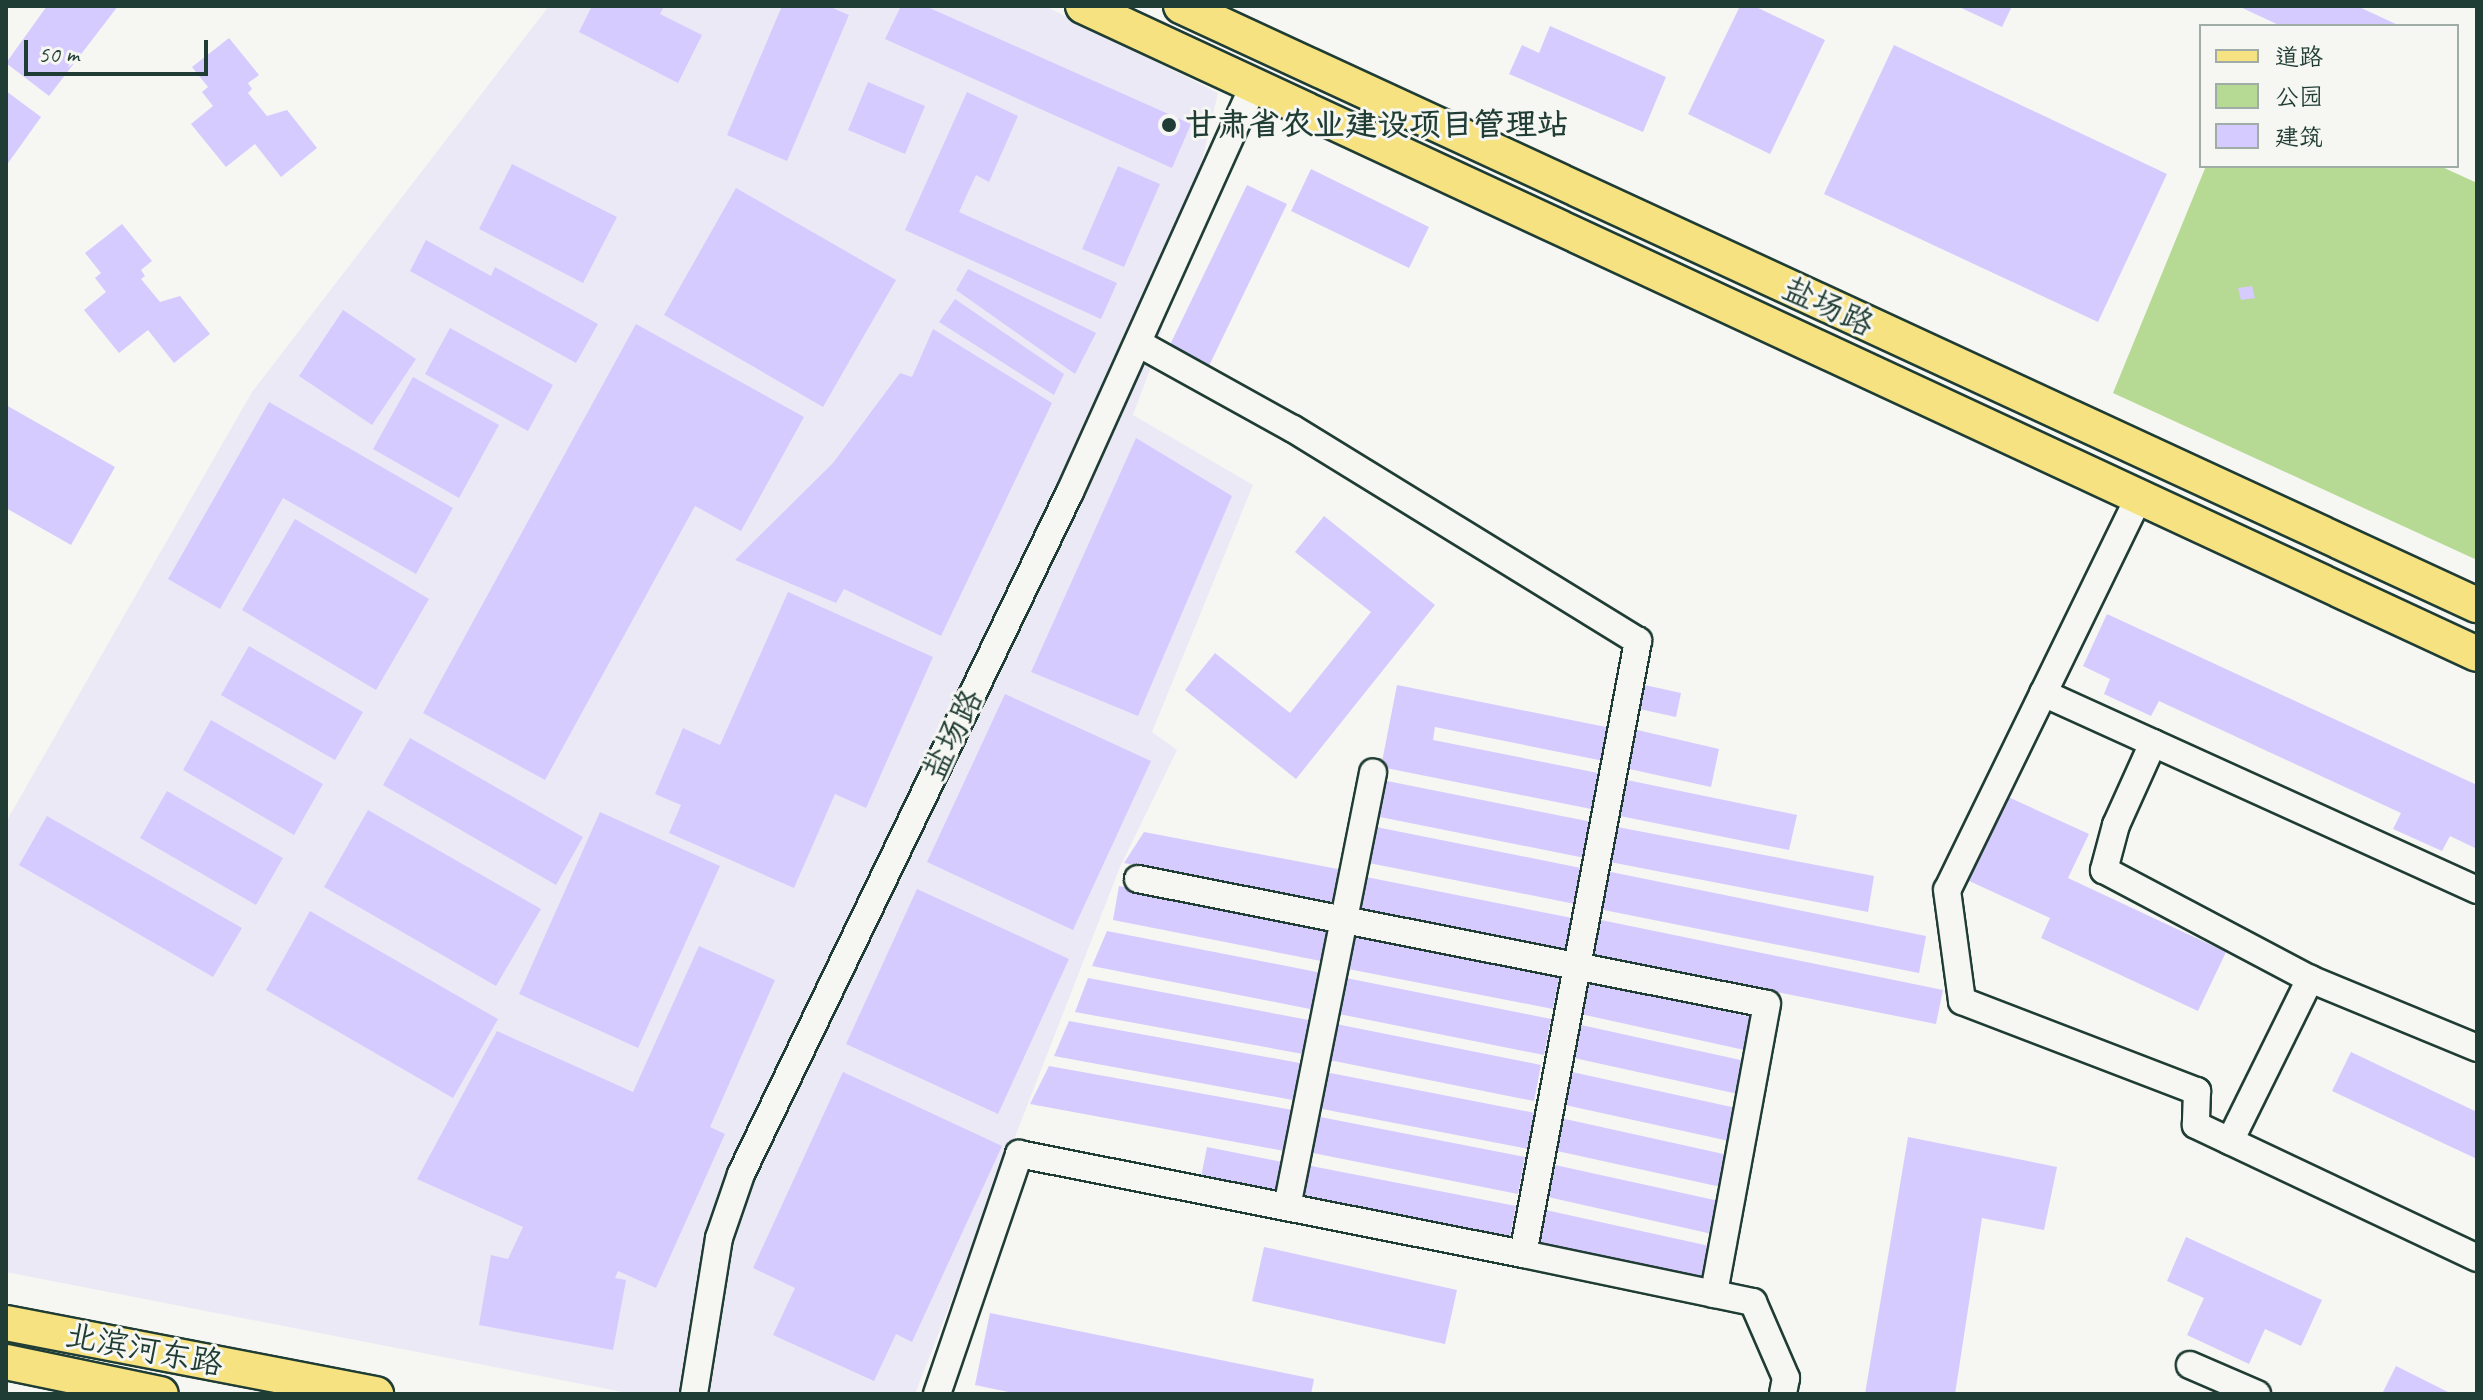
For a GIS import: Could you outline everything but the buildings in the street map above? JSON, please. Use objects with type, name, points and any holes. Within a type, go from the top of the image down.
[{"type":"main road","name":"盐场路","points":[[1083,6],[2477,654]]},
{"type":"main road","name":"盐场路","points":[[1181,6],[2477,605]]},
{"type":"main road","name":"北滨河东路","points":[[6,1323],[376,1394]]},
{"type":"main road","name":"北滨河东路","points":[[6,1362],[161,1394]]},
{"type":"street","name":"盐场路","points":[[694,1394],[719,1238],[741,1174],[1138,343],[1253,87]]},
{"type":"street","points":[[1138,343],[1306,437],[1638,641],[1523,1254]]},
{"type":"street","points":[[2139,497],[1947,890],[1962,1001],[2197,1091],[2196,1125],[2477,1258]]},
{"type":"street","points":[[2043,693],[2475,886]]},
{"type":"street","points":[[2153,743],[2116,825],[2104,870],[2310,979],[2477,1048]]},
{"type":"street","points":[[1287,1207],[1373,772]]},
{"type":"street","points":[[1138,879],[1767,1004],[1714,1294]]},
{"type":"street","points":[[2230,1141],[2310,979]]},
{"type":"street","points":[[937,1394],[1019,1154],[1753,1302],[1786,1378],[1783,1394]]},
{"type":"street","points":[[2190,1365],[2257,1394]]},
{"type":"shaded area","points":[[549,6],[1045,6],[1218,93],[1156,353],[1133,415],[1253,485],[1152,732],[1177,750],[1120,867],[915,1394],[633,1394],[6,1272],[6,822],[252,392]]},
{"type":"green space","points":[[2205,168],[2444,168],[2477,183],[2477,560],[2113,393]]},
{"type":"place","name":"甘肃省农业建设项目管理站","points":[[1169,125]]}]
